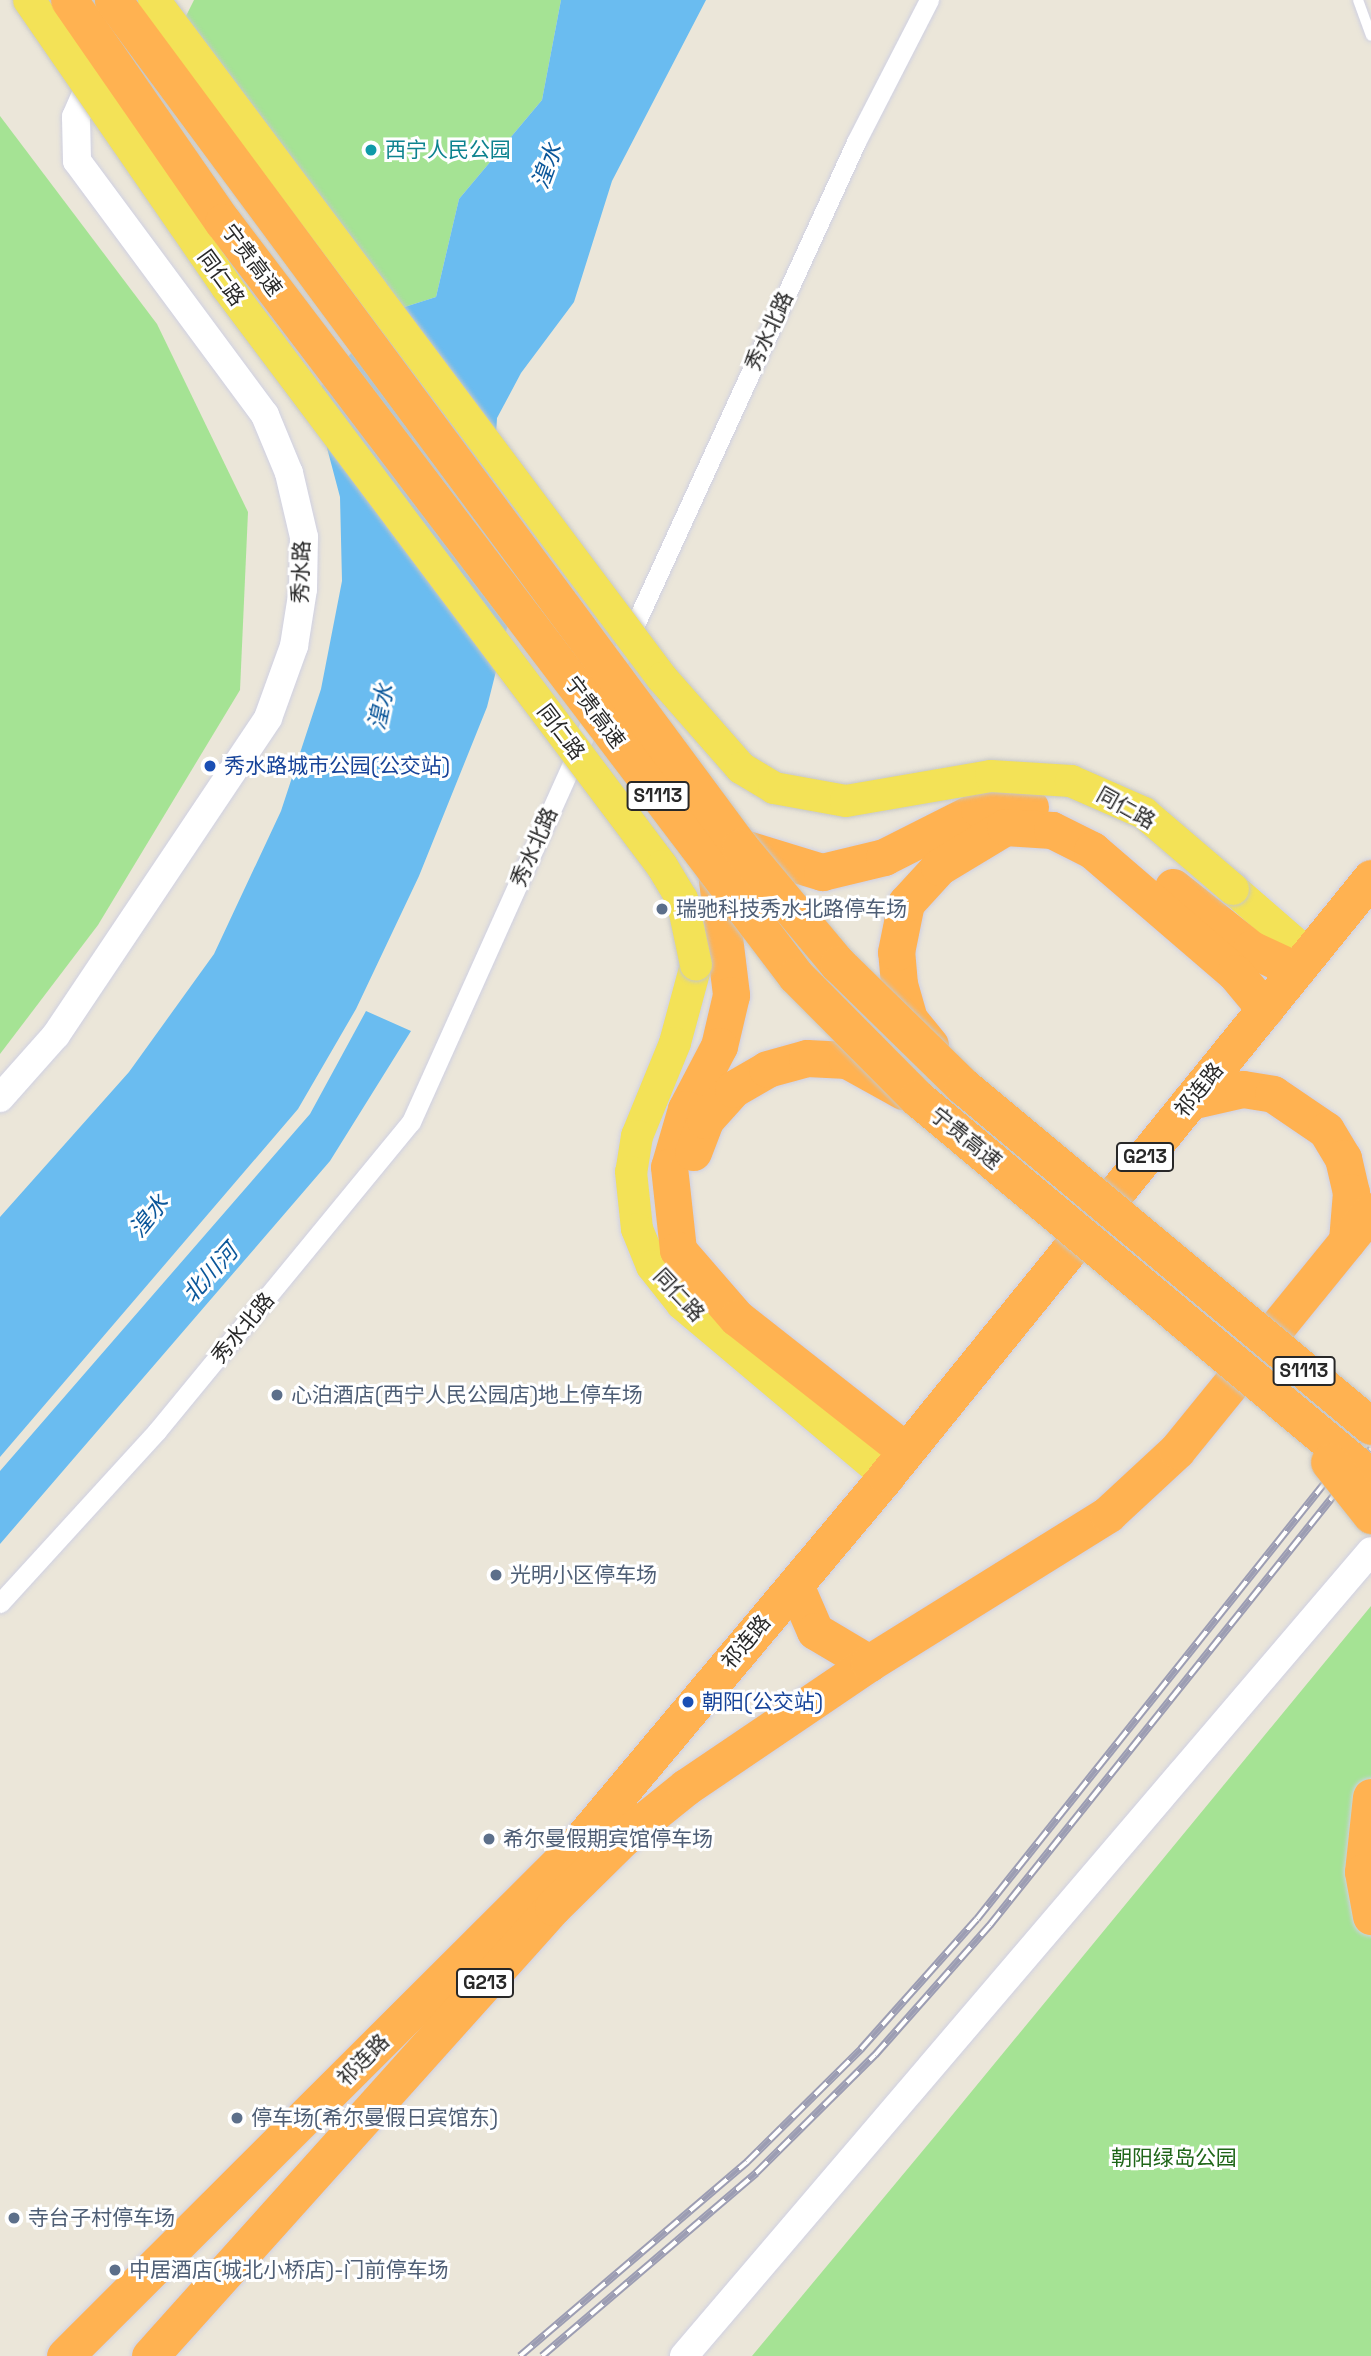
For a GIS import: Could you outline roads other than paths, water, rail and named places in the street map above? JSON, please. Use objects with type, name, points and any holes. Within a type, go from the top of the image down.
[{"type":"highway","name":"宁贵高速","points":[[69,0],[223,222],[728,860],[963,1086],[1371,1426]]},
{"type":"highway","name":"宁贵高速","points":[[113,0],[728,860],[796,976],[917,1098],[1136,1278],[1371,1477]]},
{"type":"highway","points":[[904,1454],[711,1268],[686,1205],[696,1114],[719,1046],[731,995],[728,860],[822,873],[866,864],[916,837],[979,810],[1051,809],[1103,834],[1251,949],[1302,962]]},
{"type":"highway","points":[[963,1086],[909,1019],[899,984],[896,952],[906,903],[939,867],[1005,827],[1052,830],[1131,880],[1265,1009]]},
{"type":"highway","name":"祁连路","points":[[65,2356],[576,1847],[904,1454],[1371,878]]},
{"type":"highway","points":[[696,1114],[767,1069],[807,1058],[847,1060],[917,1098]]},
{"type":"highway","points":[[1190,1101],[1242,1089],[1273,1094],[1326,1130],[1343,1158],[1351,1192],[1346,1241]]},
{"type":"highway","name":"祁连路","points":[[150,2356],[553,1907],[624,1837],[686,1787],[869,1663],[1108,1514],[1177,1450],[1371,1211]]},
{"type":"highway","points":[[1136,1278],[1331,1464],[1371,1516]]},
{"type":"highway","points":[[795,1585],[815,1631],[869,1663]]},
{"type":"highway","points":[[1371,1797],[1363,1872],[1371,1916]]},
{"type":"main road","name":"同仁路","points":[[29,0],[226,286],[662,866],[682,900],[696,965],[675,1043],[637,1136],[631,1172],[637,1229],[652,1266],[682,1304],[904,1454]]},
{"type":"main road","name":"同仁路","points":[[153,0],[662,678],[741,768],[774,788],[846,801],[991,776],[1071,781],[1144,813],[1233,889],[1302,962]]},
{"type":"street","name":"秀水路","points":[[0,1098],[56,1035],[220,793],[268,718],[294,646],[304,537],[289,473],[265,415],[77,161],[76,117],[90,83],[144,0]]},
{"type":"street","name":"秀水北路","points":[[0,1603],[157,1431],[411,1122],[839,179],[929,0]]},
{"type":"street","points":[[684,2356],[1271,1675],[1371,1551]]},
{"type":"lane","points":[[1358,0],[1371,36]]},
{"type":"water","name":"湟水","points":[[561,0],[706,0],[612,181],[574,302],[521,373],[497,418],[493,482],[514,600],[487,707],[419,876],[356,1009],[298,1109],[0,1457],[0,1217],[129,1072],[214,954],[281,811],[321,689],[342,581],[340,497],[313,395],[389,312],[436,297],[459,199],[542,100]]},
{"type":"water","name":"北川河","points":[[366,1011],[411,1031],[330,1161],[0,1544],[0,1471],[310,1114]]},
{"type":"railway","points":[[520,2356],[747,2162],[861,2049],[977,1919],[1371,1425]]},
{"type":"railway","points":[[542,2356],[756,2173],[875,2055],[990,1925],[1371,1449]]},
{"type":"place","name":"西宁人民公园","points":[[371,150]]},
{"type":"place","name":"秀水路城市公园(公交站)","points":[[210,766]]},
{"type":"place","name":"瑞驰科技秀水北路停车场","points":[[662,909]]},
{"type":"place","name":"心泊酒店(西宁人民公园店)地上停车场","points":[[277,1395]]},
{"type":"place","name":"光明小区停车场","points":[[496,1575]]},
{"type":"place","name":"朝阳(公交站)","points":[[688,1702]]},
{"type":"place","name":"希尔曼假期宾馆停车场","points":[[489,1839]]},
{"type":"place","name":"停车场(希尔曼假日宾馆东)","points":[[237,2118]]},
{"type":"place","name":"寺台子村停车场","points":[[14,2218]]},
{"type":"place","name":"中居酒店(城北小桥店)-门前停车场","points":[[115,2270]]},
{"type":"park label","name":"朝阳绿岛公园","points":[[1174,2158]]}]
